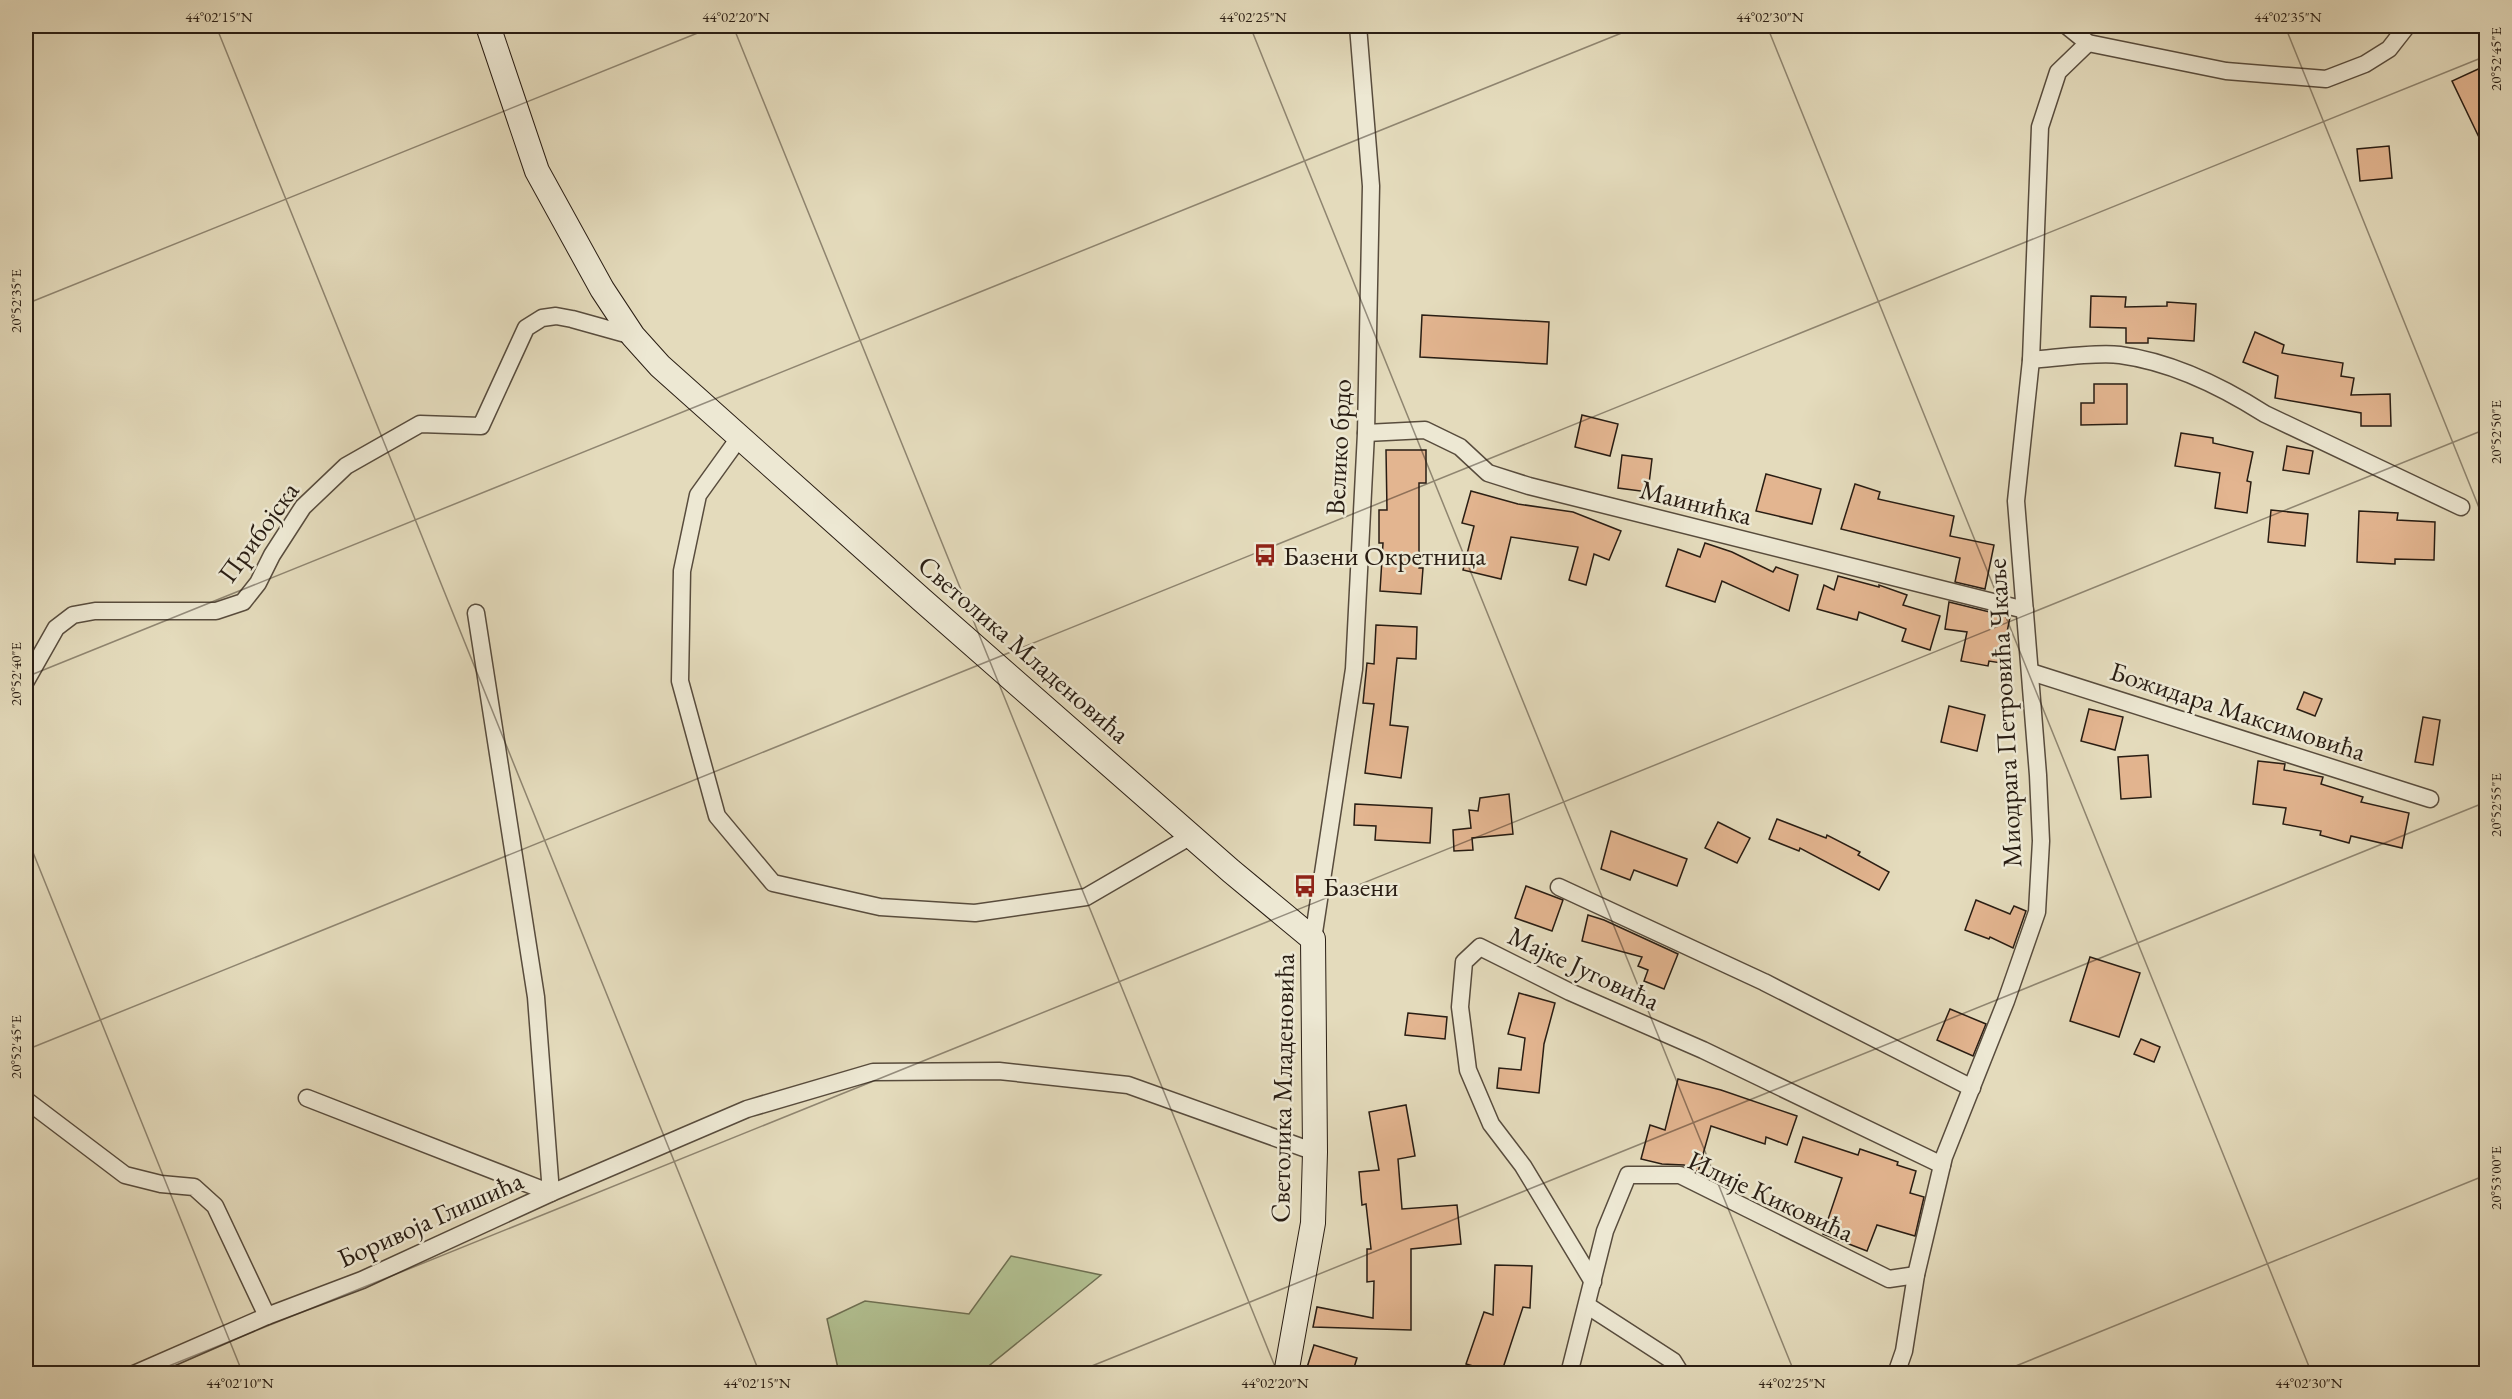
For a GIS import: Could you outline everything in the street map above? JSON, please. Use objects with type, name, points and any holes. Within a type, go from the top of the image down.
[{"type":"street","name":"Светолика Младеновића","points":[[488,26],[537,171],[602,290],[633,336],[660,366],[1191,836],[1313,939],[1315,1152],[1313,1223],[1286,1374]]},
{"type":"street","name":"Велико брдо","points":[[1313,939],[1354,669],[1366,433],[1371,186],[1358,26]]},
{"type":"street","points":[[2067,26],[2088,43],[2226,71],[2326,79],[2366,64],[2389,49],[2408,26]]},
{"type":"street","name":"Миодрага Петровића Чкаље","points":[[1896,1374],[1904,1351],[1916,1275],[1942,1165],[2037,912],[2041,842],[2031,672],[2016,501],[2031,360],[2040,128],[2058,72],[2088,43]]},
{"type":"street","name":"Прибојска","points":[[26,681],[56,628],[73,615],[95,611],[216,611],[243,602],[258,583],[272,555],[303,507],[346,466],[420,424],[481,426],[526,328],[542,318],[556,316],[633,336]]},
{"type":"street","points":[[2031,360],[2118,355],[2178,368],[2240,398],[2265,414],[2461,507]]},
{"type":"street","name":"Маинићка","points":[[1366,433],[1425,430],[1460,447],[1488,473],[1529,486],[2025,610]]},
{"type":"street","points":[[739,438],[698,495],[682,571],[680,681],[717,816],[773,883],[880,907],[975,913],[1086,897],[1191,836]]},
{"type":"street","points":[[307,1098],[551,1193],[536,997],[476,613]]},
{"type":"street","name":"Божидара Максимовића","points":[[2031,672],[2430,799]]},
{"type":"street","points":[[1559,887],[1764,982],[1972,1088]]},
{"type":"street","name":"Мајке Југовића","points":[[1593,1282],[1523,1166],[1491,1124],[1468,1070],[1460,1007],[1464,962],[1480,947],[1570,992],[1703,1050],[1942,1165]]},
{"type":"street","name":"Боривоја Глишића","points":[[134,1374],[267,1316],[362,1280],[551,1193],[747,1109],[873,1072],[999,1071],[1128,1085],[1315,1152]]},
{"type":"street","points":[[26,1100],[125,1175],[161,1184],[194,1187],[215,1206],[267,1316]]},
{"type":"street","name":"Илије Киковића","points":[[1569,1374],[1588,1306],[1605,1231],[1628,1175],[1680,1175],[1889,1279],[1916,1275]]},
{"type":"street","points":[[1588,1306],[1673,1361],[1681,1374]]},
{"type":"green space","points":[[1011,1256],[1101,1275],[980,1373],[839,1373],[827,1319],[865,1301],[969,1314]]},
{"type":"building","points":[[2487,65],[2487,154],[2452,81]]},
{"type":"building","points":[[2389,146],[2392,178],[2360,181],[2357,149]]},
{"type":"building","points":[[2091,296],[2126,297],[2125,307],[2167,306],[2167,302],[2196,304],[2194,341],[2148,338],[2148,343],[2126,343],[2126,328],[2090,327]]},
{"type":"building","points":[[1422,315],[1549,322],[1547,364],[1420,357]]},
{"type":"building","points":[[2255,332],[2284,345],[2282,353],[2343,363],[2341,376],[2354,378],[2351,395],[2390,394],[2391,426],[2361,426],[2361,413],[2275,398],[2278,376],[2243,362]]},
{"type":"building","points":[[2094,384],[2127,384],[2127,424],[2081,425],[2081,403],[2094,403]]},
{"type":"building","points":[[1582,415],[1618,424],[1610,456],[1575,447]]},
{"type":"building","points":[[2181,433],[2213,438],[2213,443],[2253,452],[2247,481],[2251,482],[2247,513],[2215,508],[2220,473],[2175,466]]},
{"type":"building","points":[[2287,446],[2313,451],[2309,474],[2283,470]]},
{"type":"building","points":[[1386,450],[1426,450],[1426,483],[1419,483],[1419,568],[1423,568],[1421,594],[1380,591],[1383,543],[1379,543],[1379,510],[1387,510]]},
{"type":"building","points":[[1622,455],[1652,459],[1648,492],[1618,488]]},
{"type":"building","points":[[1766,474],[1821,489],[1812,524],[1756,511]]},
{"type":"building","points":[[1855,484],[1880,492],[1878,499],[1954,516],[1950,536],[1994,545],[1985,589],[1955,582],[1960,558],[1841,529]]},
{"type":"building","points":[[1471,491],[1518,504],[1573,512],[1621,531],[1609,560],[1594,554],[1586,585],[1569,580],[1578,547],[1511,537],[1501,579],[1463,570],[1474,526],[1462,523]]},
{"type":"building","points":[[2271,510],[2308,514],[2305,546],[2268,542]]},
{"type":"building","points":[[2359,511],[2398,513],[2397,520],[2435,522],[2434,560],[2395,559],[2395,564],[2357,562]]},
{"type":"building","points":[[1705,543],[1732,552],[1773,572],[1776,567],[1798,575],[1789,611],[1722,581],[1715,602],[1666,586],[1678,549],[1700,557]]},
{"type":"building","points":[[1838,576],[1879,587],[1879,585],[1907,595],[1903,605],[1940,616],[1930,650],[1902,641],[1906,629],[1859,612],[1857,620],[1817,609],[1824,585],[1834,590]]},
{"type":"building","points":[[1949,602],[2010,617],[2001,663],[1989,661],[1988,666],[1961,661],[1967,632],[1945,629]]},
{"type":"building","points":[[1376,625],[1417,627],[1416,659],[1397,658],[1390,725],[1408,727],[1401,778],[1365,773],[1374,704],[1363,703],[1367,663],[1374,664]]},
{"type":"building","points":[[2304,692],[2322,699],[2315,716],[2297,709]]},
{"type":"building","points":[[1949,706],[1985,715],[1977,751],[1941,742]]},
{"type":"building","points":[[2089,709],[2123,717],[2115,750],[2081,741]]},
{"type":"building","points":[[2423,717],[2440,720],[2433,765],[2415,762]]},
{"type":"building","points":[[2148,755],[2151,797],[2121,799],[2118,757]]},
{"type":"building","points":[[2258,761],[2285,764],[2284,770],[2323,777],[2321,784],[2363,797],[2361,802],[2409,813],[2402,848],[2351,836],[2349,843],[2320,835],[2321,831],[2283,824],[2286,808],[2253,804]]},
{"type":"building","points":[[1509,794],[1513,834],[1472,838],[1473,850],[1454,851],[1453,830],[1471,828],[1469,810],[1478,811],[1480,798]]},
{"type":"building","points":[[1355,804],[1432,808],[1430,843],[1375,840],[1376,826],[1354,825]]},
{"type":"building","points":[[1777,819],[1826,838],[1827,835],[1860,852],[1858,855],[1889,872],[1879,890],[1800,848],[1799,851],[1769,839]]},
{"type":"building","points":[[1718,822],[1750,838],[1737,863],[1705,848]]},
{"type":"building","points":[[1611,831],[1687,859],[1677,886],[1634,870],[1630,880],[1601,869]]},
{"type":"building","points":[[1526,886],[1563,900],[1552,931],[1515,918]]},
{"type":"building","points":[[1976,900],[2010,914],[2014,906],[2026,911],[2013,948],[1990,937],[1989,939],[1965,930]]},
{"type":"building","points":[[1588,915],[1678,954],[1664,989],[1644,981],[1648,970],[1638,966],[1642,957],[1582,941]]},
{"type":"building","points":[[2090,957],[2140,973],[2119,1037],[2070,1021]]},
{"type":"building","points":[[1519,993],[1555,1003],[1544,1044],[1539,1093],[1497,1088],[1499,1068],[1521,1070],[1525,1038],[1508,1034]]},
{"type":"building","points":[[1950,1009],[1986,1024],[1973,1056],[1937,1040]]},
{"type":"building","points":[[1408,1013],[1447,1017],[1445,1039],[1405,1035]]},
{"type":"building","points":[[2141,1039],[2160,1047],[2154,1062],[2134,1054]]},
{"type":"building","points":[[1678,1079],[1721,1090],[1797,1116],[1787,1145],[1766,1137],[1765,1144],[1711,1126],[1698,1172],[1684,1165],[1662,1164],[1641,1159],[1650,1125],[1665,1130]]},
{"type":"building","points":[[1406,1105],[1415,1156],[1398,1159],[1402,1209],[1457,1205],[1461,1244],[1411,1249],[1411,1330],[1313,1327],[1317,1307],[1373,1318],[1374,1281],[1367,1282],[1367,1249],[1371,1249],[1366,1204],[1362,1205],[1359,1172],[1379,1170],[1369,1112]]},
{"type":"building","points":[[1803,1137],[1858,1155],[1860,1149],[1916,1171],[1910,1193],[1924,1197],[1915,1236],[1877,1225],[1867,1251],[1823,1234],[1842,1178],[1795,1162]]},
{"type":"building","points":[[1495,1265],[1532,1266],[1530,1308],[1523,1307],[1501,1374],[1466,1364],[1484,1312],[1493,1315]]},
{"type":"building","points":[[1314,1345],[1357,1358],[1352,1374],[1305,1374]]},
{"type":"place","name":"Базени Окретница","points":[[1265,555]]},
{"type":"place","name":"Базени","points":[[1305,886]]}]
